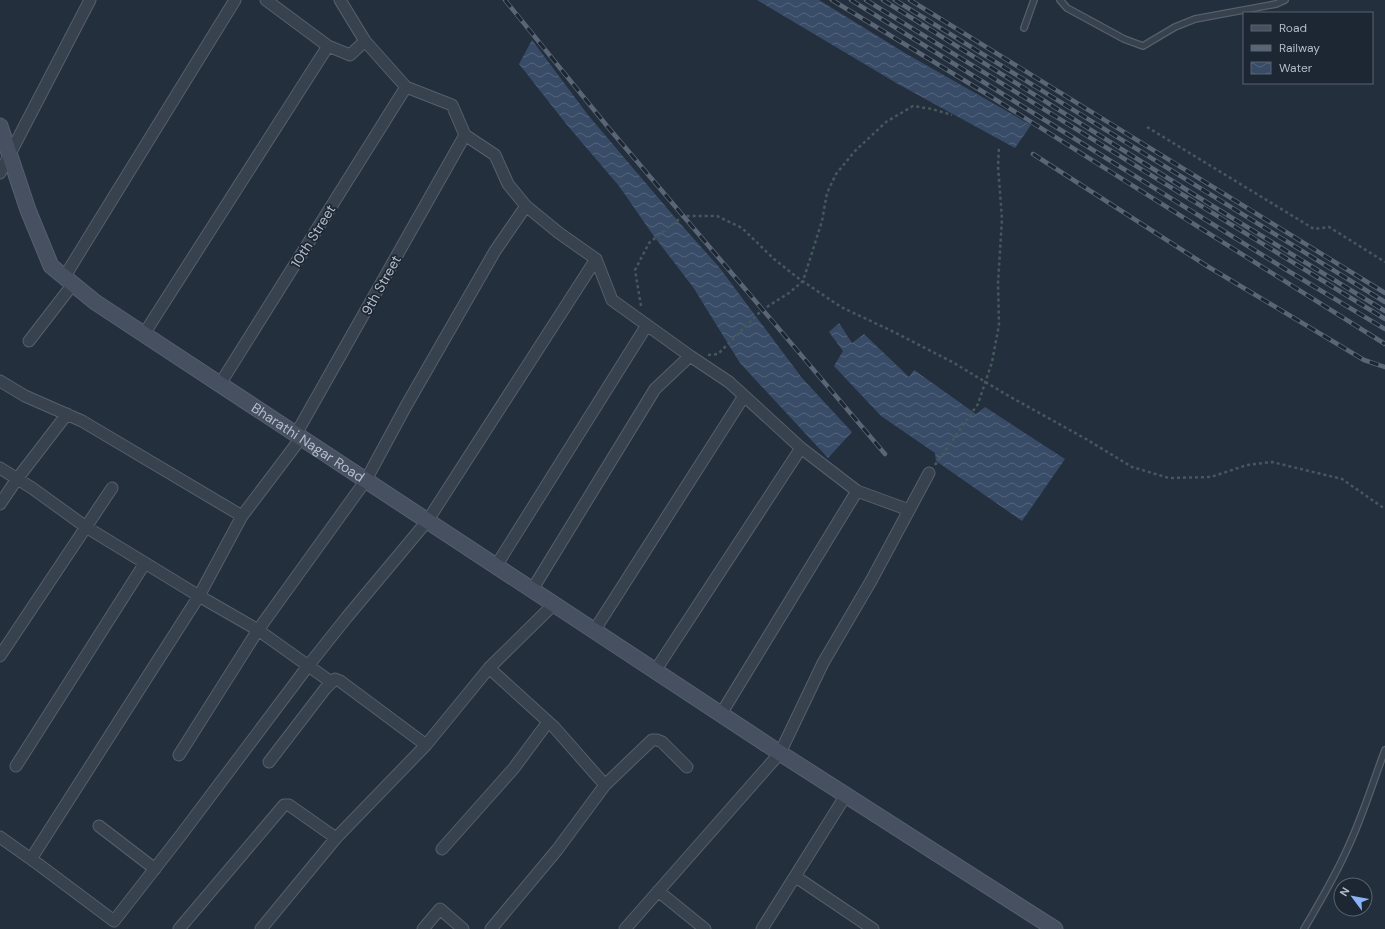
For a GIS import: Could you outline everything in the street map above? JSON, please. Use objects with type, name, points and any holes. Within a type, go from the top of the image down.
[{"type":"main road","name":"Bharathi Nagar Road","points":[[0,126],[28,210],[51,266],[95,302],[780,753],[1055,929]]},
{"type":"street","points":[[0,173],[90,0]]},
{"type":"street","points":[[29,341],[69,280],[235,0]]},
{"type":"street","points":[[266,0],[328,46],[350,55],[365,41]]},
{"type":"street","points":[[340,0],[365,41],[406,87],[452,105],[465,135],[495,155],[508,184],[526,206],[559,233],[596,259],[612,300],[729,382],[801,448],[857,491],[909,510]]},
{"type":"street","points":[[144,334],[328,46]]},
{"type":"street","name":"10th Street","points":[[220,384],[406,87]]},
{"type":"street","name":"9th Street","points":[[31,858],[199,596],[242,516],[298,436],[465,135]]},
{"type":"street","points":[[179,755],[258,630],[366,480],[406,406],[495,251],[526,206]]},
{"type":"street","points":[[0,837],[31,858],[114,921],[308,666],[428,520],[596,259]]},
{"type":"street","points":[[496,566],[647,325]]},
{"type":"street","points":[[532,590],[655,389],[690,356]]},
{"type":"street","points":[[0,381],[25,396],[82,421],[242,516]]},
{"type":"street","points":[[594,631],[744,396]]},
{"type":"street","points":[[0,504],[67,414]]},
{"type":"street","points":[[655,671],[801,448]]},
{"type":"street","points":[[0,468],[86,527],[258,630],[332,682]]},
{"type":"street","points":[[625,929],[780,753],[823,663],[871,582],[928,474]]},
{"type":"street","points":[[0,656],[112,488]]},
{"type":"street","points":[[722,714],[857,491]]},
{"type":"street","points":[[16,766],[146,563]]},
{"type":"street","points":[[261,929],[336,838],[426,745],[489,668],[554,604]]},
{"type":"street","points":[[489,668],[554,727],[605,785]]},
{"type":"street","points":[[269,762],[335,679],[340,681],[426,745]]},
{"type":"street","points":[[442,850],[514,768],[548,722]]},
{"type":"street","points":[[491,929],[557,850],[605,785],[652,740],[662,742],[687,767]]},
{"type":"street","points":[[762,929],[846,796]]},
{"type":"street","points":[[179,929],[284,805],[289,805],[294,808],[336,838]]},
{"type":"street","points":[[99,826],[155,869]]},
{"type":"street","points":[[796,877],[873,929]]},
{"type":"street","points":[[658,891],[705,929]]},
{"type":"street","points":[[423,929],[440,909],[463,929]]},
{"type":"lane","points":[[1024,28],[1034,0]]},
{"type":"lane","points":[[1060,0],[1067,8],[1124,39],[1143,46],[1176,27],[1196,19],[1276,4],[1284,0]]},
{"type":"lane","points":[[1304,929],[1329,887],[1349,846],[1361,818],[1385,750]]},
{"type":"path","points":[[690,356],[718,354],[762,310],[789,293],[803,281],[822,221],[827,193],[836,174],[855,151],[886,122],[913,106],[932,109],[952,115]]},
{"type":"path","points":[[1147,127],[1314,229],[1329,228],[1385,262]]},
{"type":"path","points":[[928,474],[978,404],[992,362],[998,326],[998,283],[1002,219],[998,166],[999,147]]},
{"type":"path","points":[[647,325],[641,309],[635,270],[649,243],[683,216],[716,216],[742,228],[774,259],[841,307],[954,362],[985,382],[1086,439],[1132,467],[1169,478],[1212,477],[1247,465],[1272,462],[1342,479],[1385,509]]},
{"type":"water","points":[[757,0],[819,0],[905,53],[1031,125],[1015,148],[898,84]]},
{"type":"water","points":[[532,40],[588,115],[719,267],[802,378],[852,432],[828,458],[740,363],[693,287],[653,235],[619,186],[567,125],[519,64]]},
{"type":"water","points":[[839,323],[852,343],[864,334],[909,377],[914,370],[976,414],[985,407],[1065,459],[1022,521],[936,461],[935,453],[881,416],[834,366],[843,351],[829,332]]},
{"type":"railway","points":[[505,0],[607,126],[885,454]]},
{"type":"railway","points":[[832,0],[985,93],[1385,344]]},
{"type":"railway","points":[[851,0],[1285,269],[1385,329]]},
{"type":"railway","points":[[866,0],[1385,319]]},
{"type":"railway","points":[[883,0],[1211,205],[1385,311]]},
{"type":"railway","points":[[895,0],[1385,302]]},
{"type":"railway","points":[[910,0],[1385,293]]},
{"type":"railway","points":[[1033,154],[1207,266],[1364,360],[1385,367]]}]
